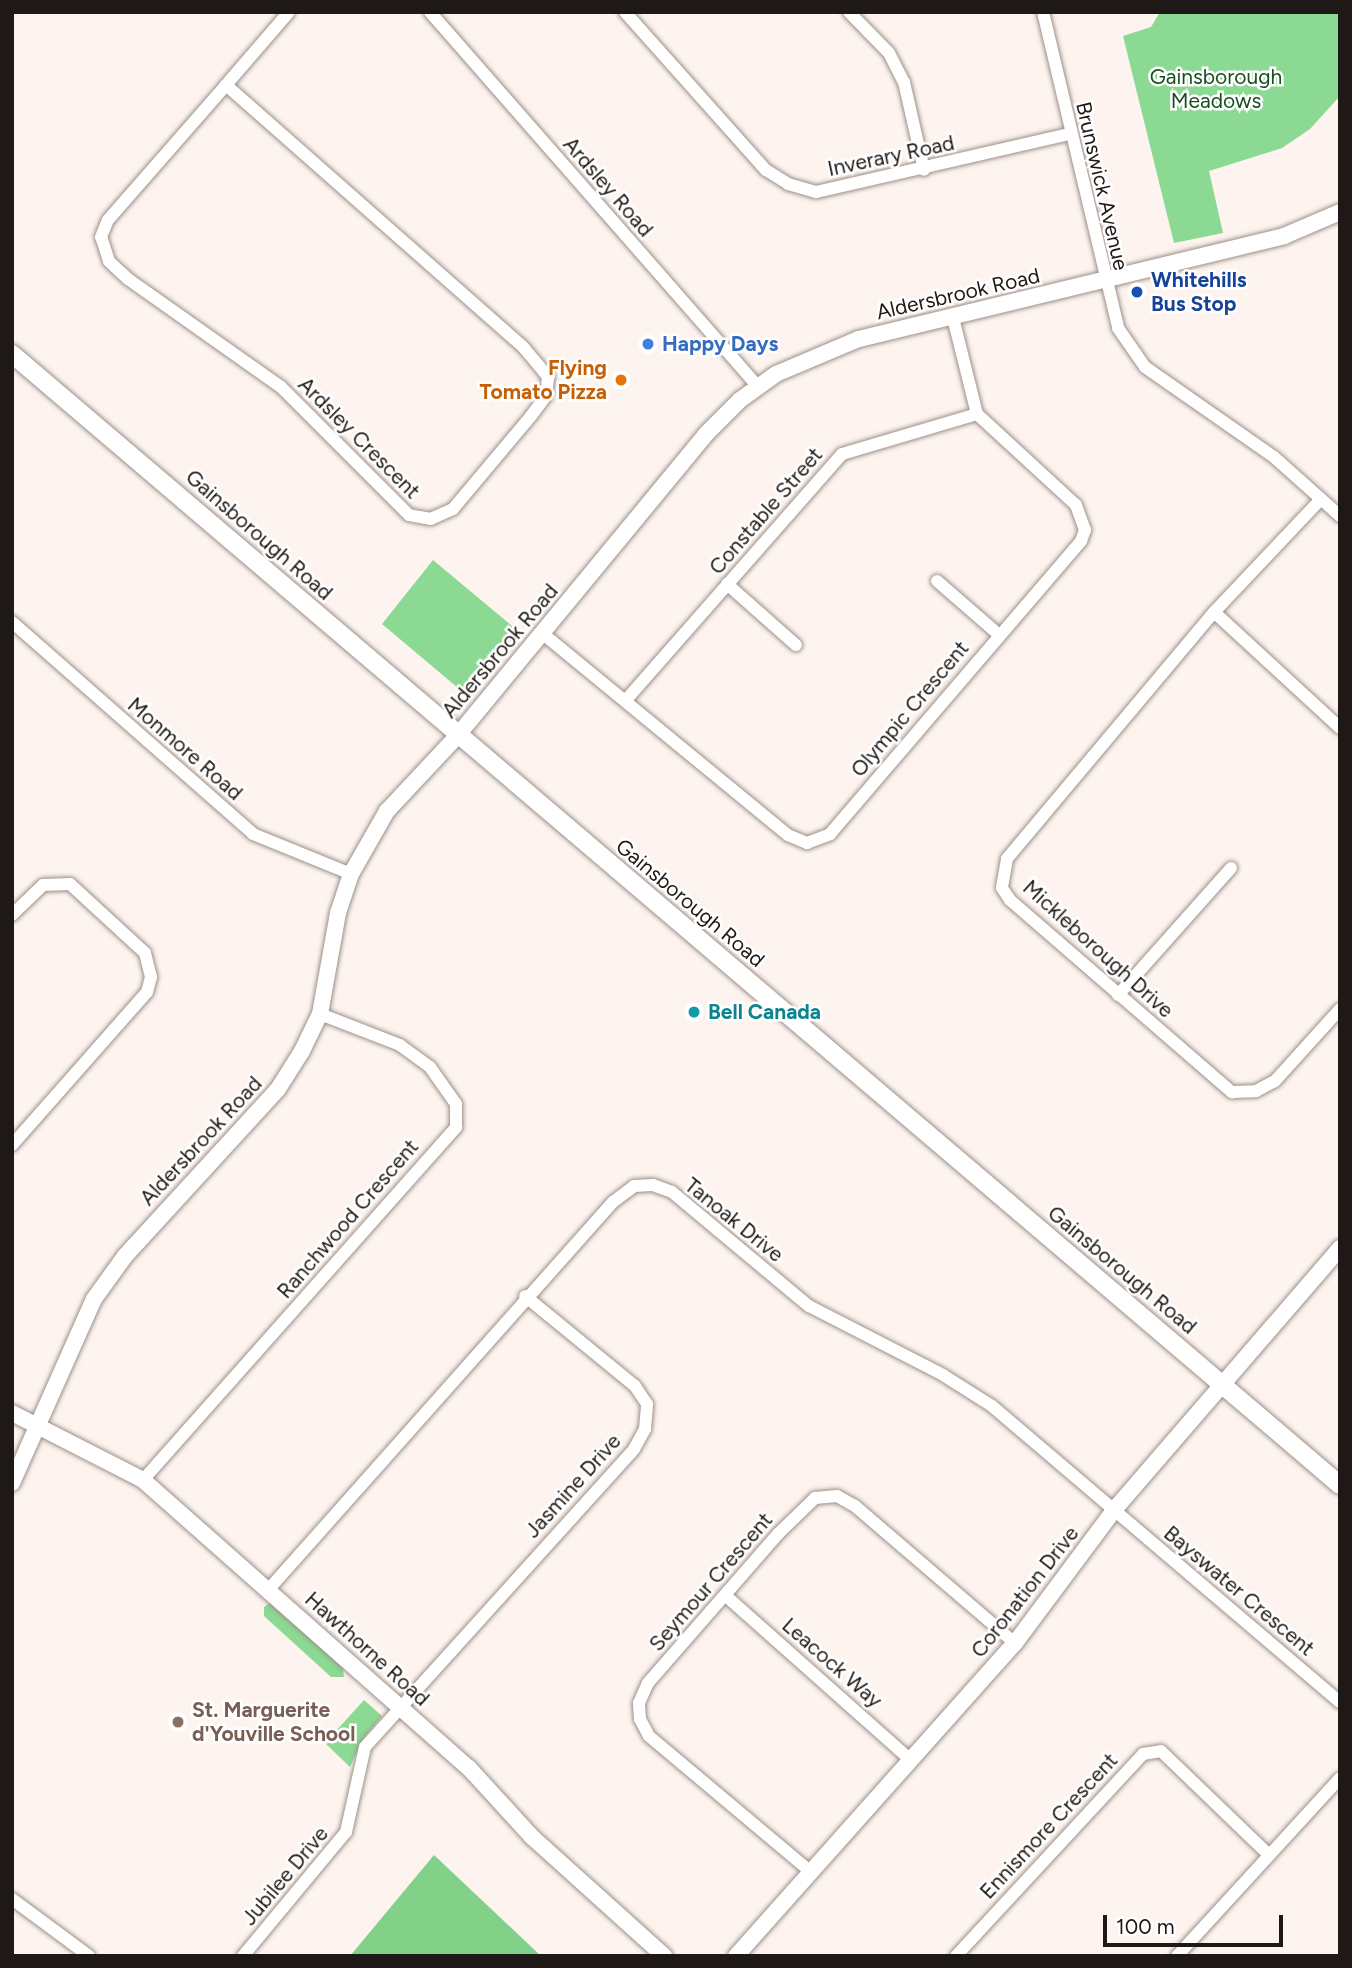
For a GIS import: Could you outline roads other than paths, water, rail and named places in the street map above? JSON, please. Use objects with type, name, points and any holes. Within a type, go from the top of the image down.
[{"type":"main road","name":"Gainsborough Road","points":[[12,354],[1340,1485]]},
{"type":"street","name":"Ardsley Crescent","points":[[226,85],[524,348],[548,377],[546,396],[453,509],[431,519],[409,515],[281,387],[191,327],[109,261],[102,237],[108,220],[289,12]]},
{"type":"street","name":"Ardsley Road","points":[[430,12],[758,387]]},
{"type":"street","name":"Inverary Road","points":[[625,12],[766,170],[788,184],[816,192],[924,170],[1070,134]]},
{"type":"street","points":[[849,12],[889,53],[904,82],[924,170]]},
{"type":"street","name":"Brunswick Avenue","points":[[1043,12],[1104,280],[1118,328],[1145,367],[1274,457],[1340,516]]},
{"type":"street","name":"Aldersbrook Road","points":[[12,1483],[94,1299],[125,1256],[278,1089],[320,1014],[338,913],[351,874],[387,811],[458,735],[707,433],[758,387],[812,355],[859,339],[1284,236],[1340,212]]},
{"type":"street","points":[[953,318],[977,414]]},
{"type":"street","name":"Constable Street","points":[[626,700],[842,454],[977,414]]},
{"type":"street","name":"Olympic Crescent","points":[[542,632],[788,835],[807,843],[830,834],[998,634],[1081,541],[1085,530],[1076,505],[977,414]]},
{"type":"street","name":"Mickleborough Drive","points":[[1321,499],[1214,612],[1007,859],[1003,888],[1010,900],[1232,1092],[1256,1091],[1275,1081],[1340,1009]]},
{"type":"street","points":[[937,581],[998,634]]},
{"type":"street","points":[[727,584],[796,645]]},
{"type":"street","points":[[1214,612],[1340,727]]},
{"type":"street","name":"Monmore Road","points":[[12,622],[253,834],[351,874]]},
{"type":"street","points":[[1118,995],[1231,868]]},
{"type":"street","points":[[12,915],[43,885],[70,884],[145,953],[151,977],[146,992],[12,1145]]},
{"type":"street","name":"Ranchwood Crescent","points":[[143,1480],[456,1127],[456,1104],[429,1067],[400,1045],[320,1014]]},
{"type":"street","name":"Tanoak Drive","points":[[269,1590],[525,1296],[613,1202],[634,1186],[653,1185],[672,1192],[809,1306],[943,1375],[992,1406],[1114,1510]]},
{"type":"street","name":"Coronation Drive","points":[[736,1956],[1015,1643],[1114,1510],[1340,1248]]},
{"type":"street","name":"Jasmine Drive","points":[[401,1707],[634,1449],[645,1429],[647,1404],[635,1386],[525,1296]]},
{"type":"street","name":"Hawthorne Road","points":[[12,1413],[143,1480],[469,1768],[532,1837],[664,1956]]},
{"type":"street","name":"Seymour Crescent","points":[[811,1872],[649,1736],[640,1719],[639,1703],[648,1683],[792,1518],[815,1498],[837,1496],[855,1506],[1015,1643]]},
{"type":"street","name":"Bayswater Crescent","points":[[1114,1510],[1340,1702]]},
{"type":"street","name":"Leacock Way","points":[[726,1596],[911,1760]]},
{"type":"street","name":"Jubilee Drive","points":[[243,1956],[346,1832],[365,1747],[401,1707]]},
{"type":"street","name":"Ennismore Crescent","points":[[956,1956],[1143,1754],[1161,1751],[1268,1854]]},
{"type":"street","points":[[1177,1956],[1340,1778]]},
{"type":"street","points":[[12,1899],[89,1956]]},
{"type":"place","name":"Whitehills Bus Stop","points":[[1137,292]]},
{"type":"place","name":"Happy Days","points":[[648,344]]},
{"type":"place","name":"Flying Tomato Pizza","points":[[621,380]]},
{"type":"place","name":"Bell Canada","points":[[694,1012]]},
{"type":"place","name":"St. Marguerite d'Youville School","points":[[178,1722]]},
{"type":"park label","name":"Gainsborough Meadows","points":[[1216,89]]}]
